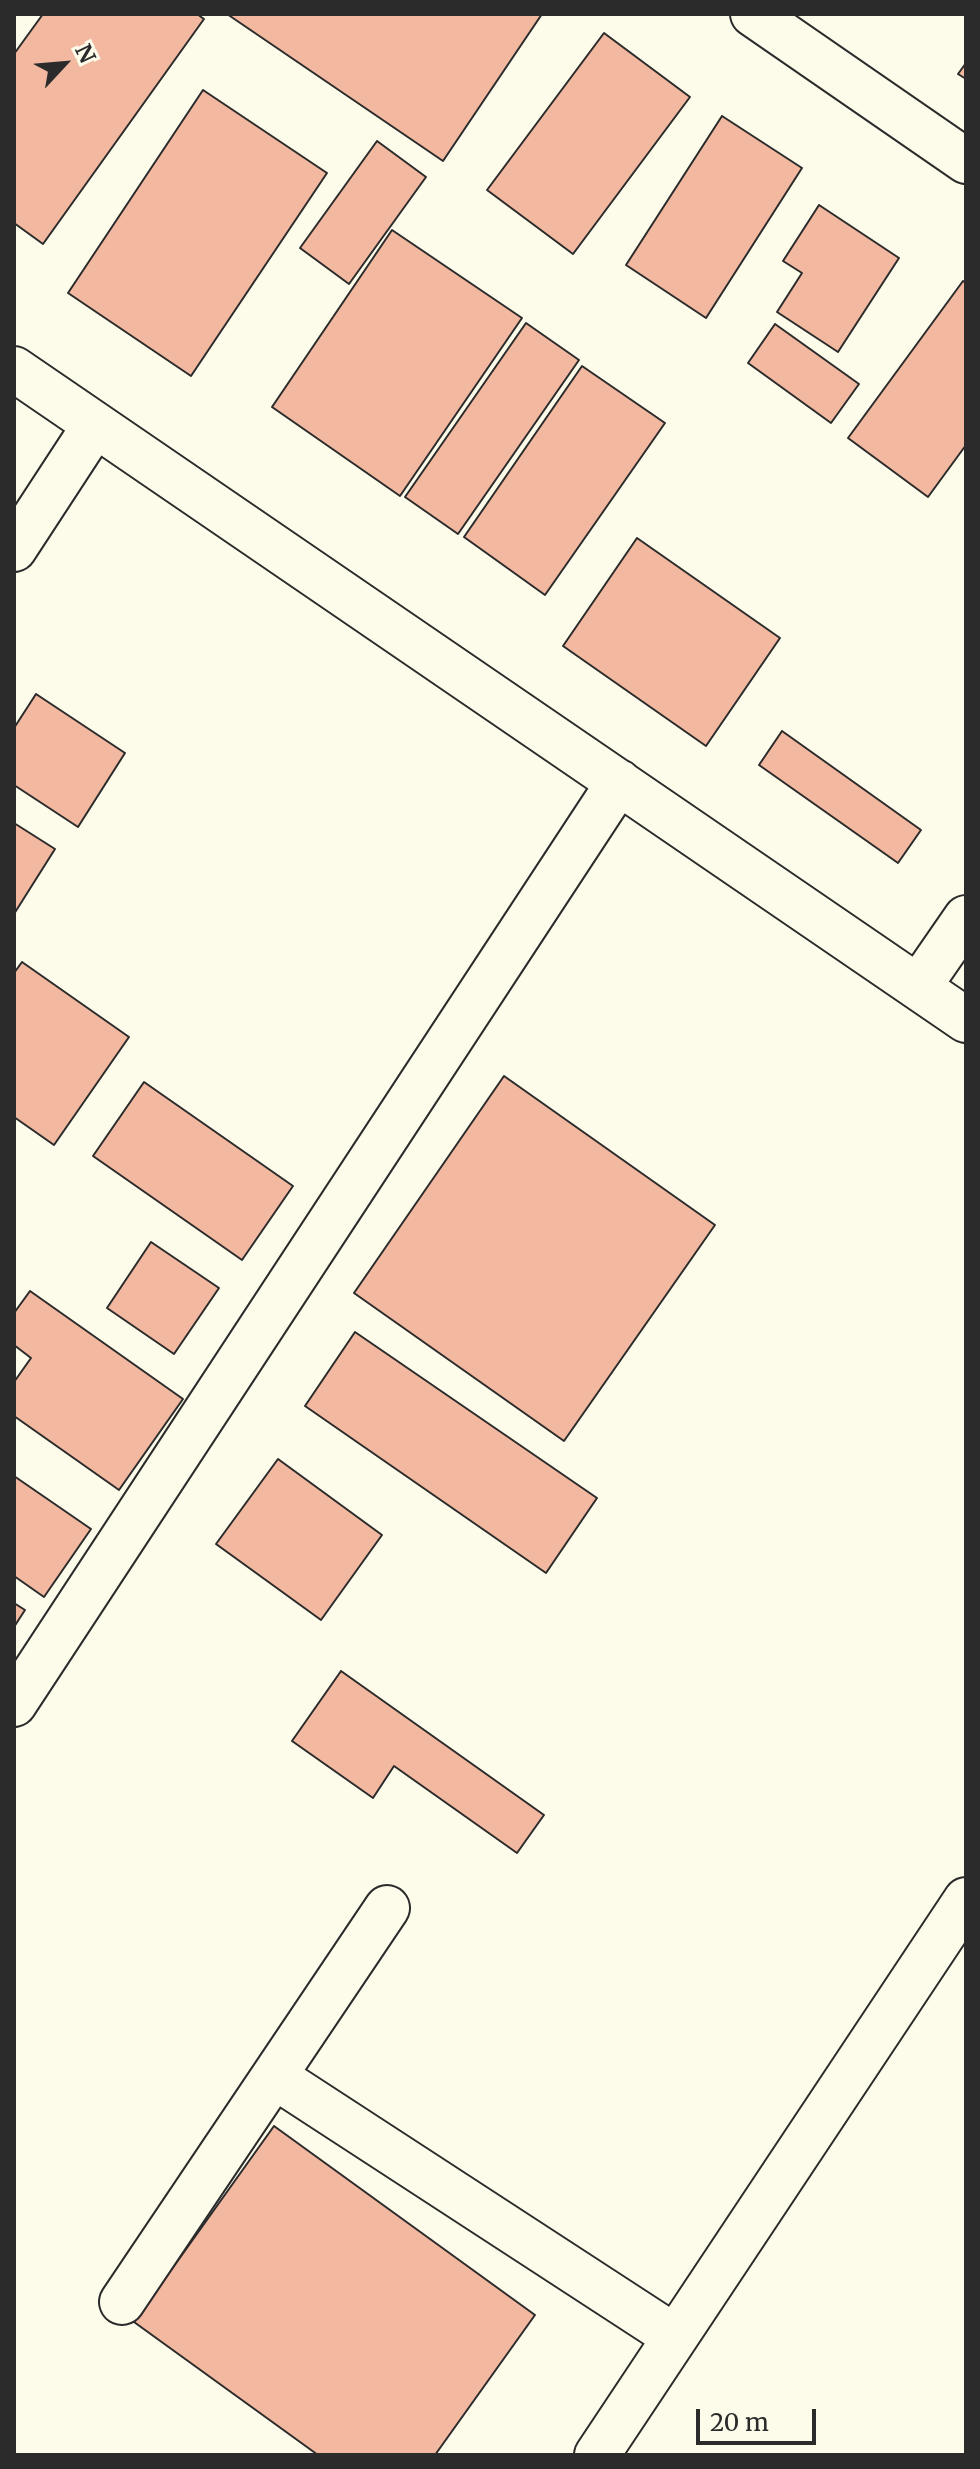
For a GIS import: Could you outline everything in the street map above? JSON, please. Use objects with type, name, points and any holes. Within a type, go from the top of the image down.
[{"type":"street","points":[[753,14],[966,161]]},
{"type":"street","points":[[14,369],[966,1020]]},
{"type":"street","points":[[14,549],[95,425]]},
{"type":"street","points":[[14,1704],[619,782]]},
{"type":"street","points":[[919,986],[966,918]]},
{"type":"street","points":[[122,2302],[387,1908]]},
{"type":"street","points":[[597,2455],[963,1911]]},
{"type":"street","points":[[274,2076],[675,2337]]},
{"type":"building","points":[[43,14],[197,14],[204,19],[43,244],[14,223],[14,54]]},
{"type":"building","points":[[227,14],[542,14],[443,161]]},
{"type":"building","points":[[604,33],[690,97],[573,254],[487,190]]},
{"type":"building","points":[[966,63],[966,79],[958,74]]},
{"type":"building","points":[[203,90],[327,173],[191,376],[68,293]]},
{"type":"building","points":[[722,116],[802,168],[706,318],[626,265]]},
{"type":"building","points":[[377,141],[426,177],[349,284],[300,248]]},
{"type":"building","points":[[819,205],[899,258],[838,352],[777,312],[802,273],[783,261]]},
{"type":"building","points":[[392,230],[522,318],[400,496],[272,407]]},
{"type":"building","points":[[963,281],[966,283],[966,445],[928,497],[848,438]]},
{"type":"building","points":[[526,323],[579,360],[458,534],[405,497]]},
{"type":"building","points":[[775,324],[859,384],[831,423],[748,363]]},
{"type":"building","points":[[582,366],[665,423],[545,595],[464,537]]},
{"type":"building","points":[[637,538],[780,638],[706,746],[563,646]]},
{"type":"building","points":[[36,694],[125,753],[78,827],[14,785],[14,728]]},
{"type":"building","points":[[782,731],[921,830],[898,863],[759,765]]},
{"type":"building","points":[[14,823],[55,849],[14,914]]},
{"type":"building","points":[[22,962],[129,1037],[54,1145],[14,1117],[14,973]]},
{"type":"building","points":[[504,1076],[715,1225],[564,1441],[354,1293]]},
{"type":"building","points":[[144,1082],[293,1186],[242,1260],[93,1156]]},
{"type":"building","points":[[151,1242],[219,1288],[174,1354],[107,1308]]},
{"type":"building","points":[[30,1291],[183,1399],[119,1490],[14,1416],[14,1382],[31,1358],[14,1345],[14,1313]]},
{"type":"building","points":[[355,1332],[597,1498],[546,1573],[305,1406]]},
{"type":"building","points":[[278,1459],[382,1535],[321,1620],[216,1544]]},
{"type":"building","points":[[14,1476],[91,1529],[44,1597],[14,1576]]},
{"type":"building","points":[[14,1603],[25,1610],[14,1627]]},
{"type":"building","points":[[341,1671],[544,1815],[517,1853],[394,1766],[373,1798],[292,1741]]},
{"type":"building","points":[[274,2126],[535,2315],[435,2455],[318,2455],[134,2322]]}]
